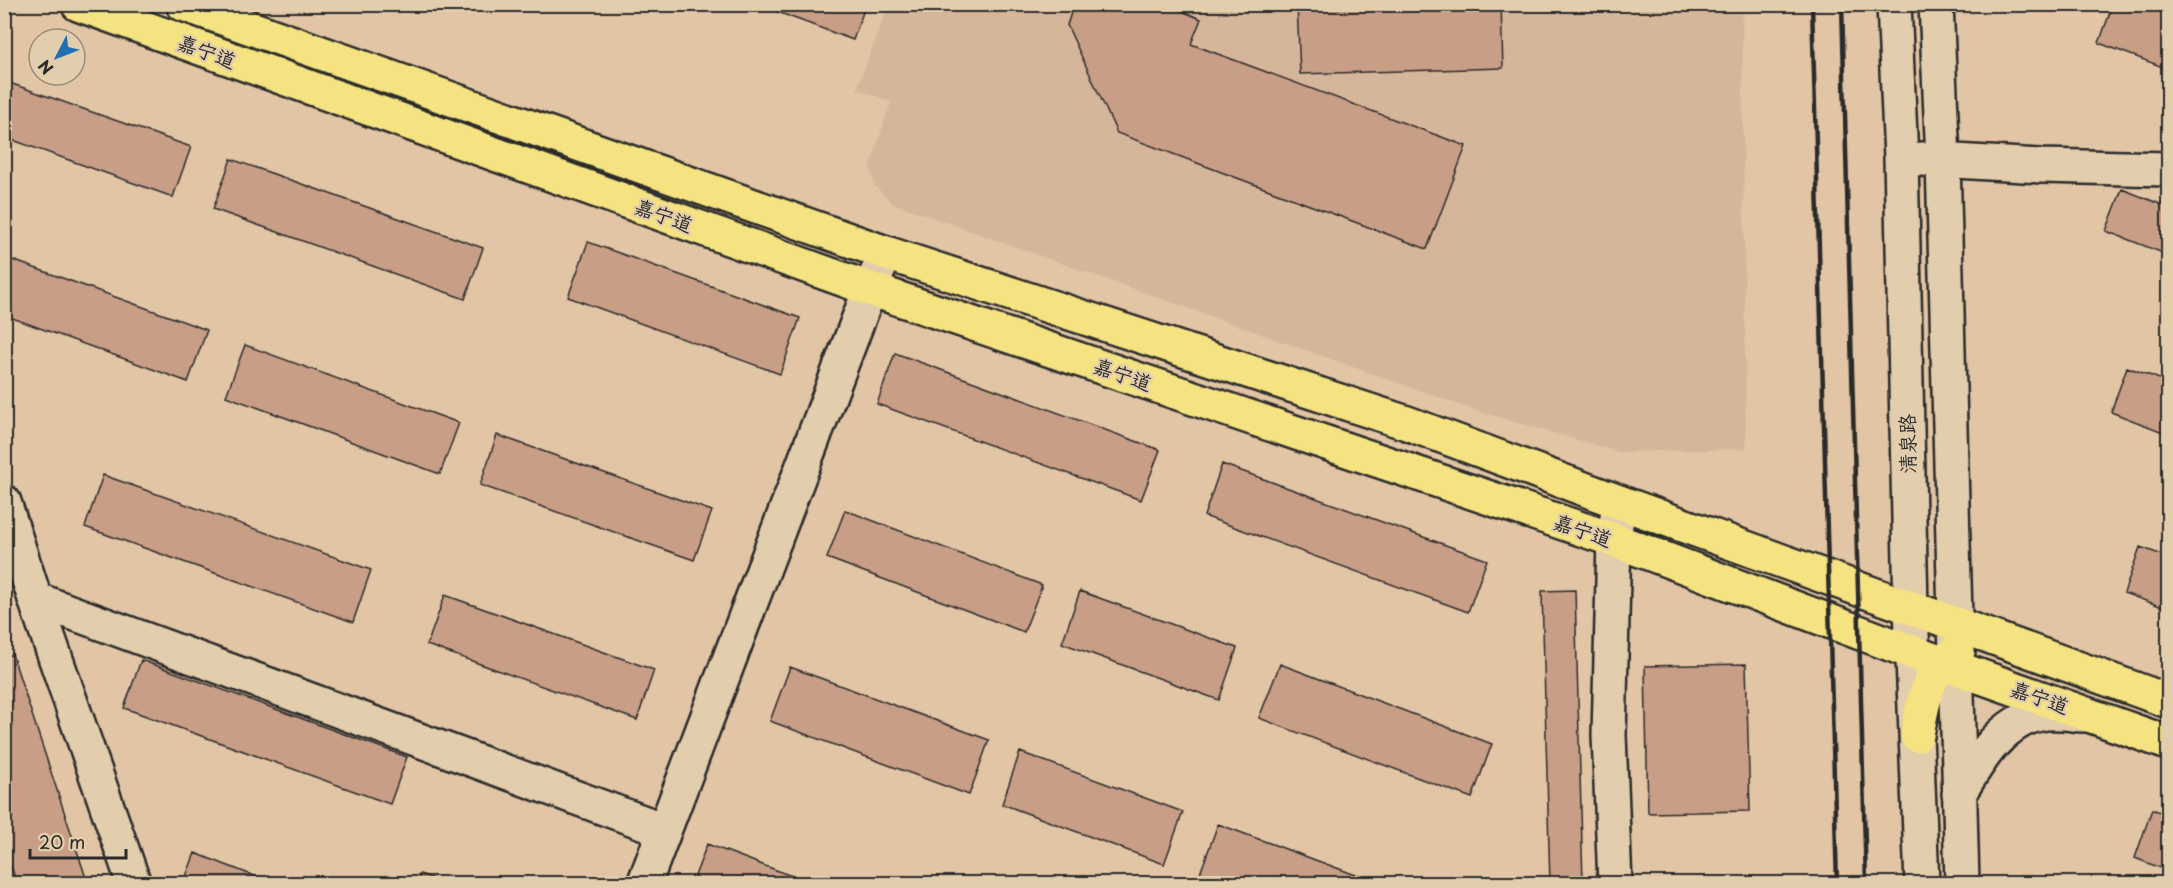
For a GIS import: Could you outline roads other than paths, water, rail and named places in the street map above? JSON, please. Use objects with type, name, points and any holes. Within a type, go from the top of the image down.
[{"type":"main road","name":"嘉宁道","points":[[78,4],[870,289],[1945,652],[2096,717],[2169,743]]},
{"type":"main road","name":"嘉宁道","points":[[183,4],[886,253],[1407,423],[1911,608],[1945,652]]},
{"type":"main road","name":"嘉宁道","points":[[1945,652],[2021,648],[2169,701]]},
{"type":"street","name":"清泉路","points":[[1894,4],[1901,158],[1911,608],[1945,652]]},
{"type":"street","name":"清泉路","points":[[1936,4],[1943,160],[1945,652],[1959,794],[1962,884]]},
{"type":"street","points":[[1901,158],[2169,170]]},
{"type":"street","points":[[644,884],[870,289],[886,253]]},
{"type":"street","points":[[4,502],[35,599],[134,884]]},
{"type":"street","points":[[1615,884],[1609,735],[1614,540],[1619,502]]},
{"type":"street","points":[[35,599],[664,830]]},
{"type":"street","name":"清泉路","points":[[1922,884],[1917,735],[1945,652]]},
{"type":"street","points":[[1959,794],[1987,750],[2017,723],[2043,713],[2096,717]]},
{"type":"railway","points":[[1812,4],[1837,884]]},
{"type":"railway","points":[[1842,4],[1866,884]]}]
